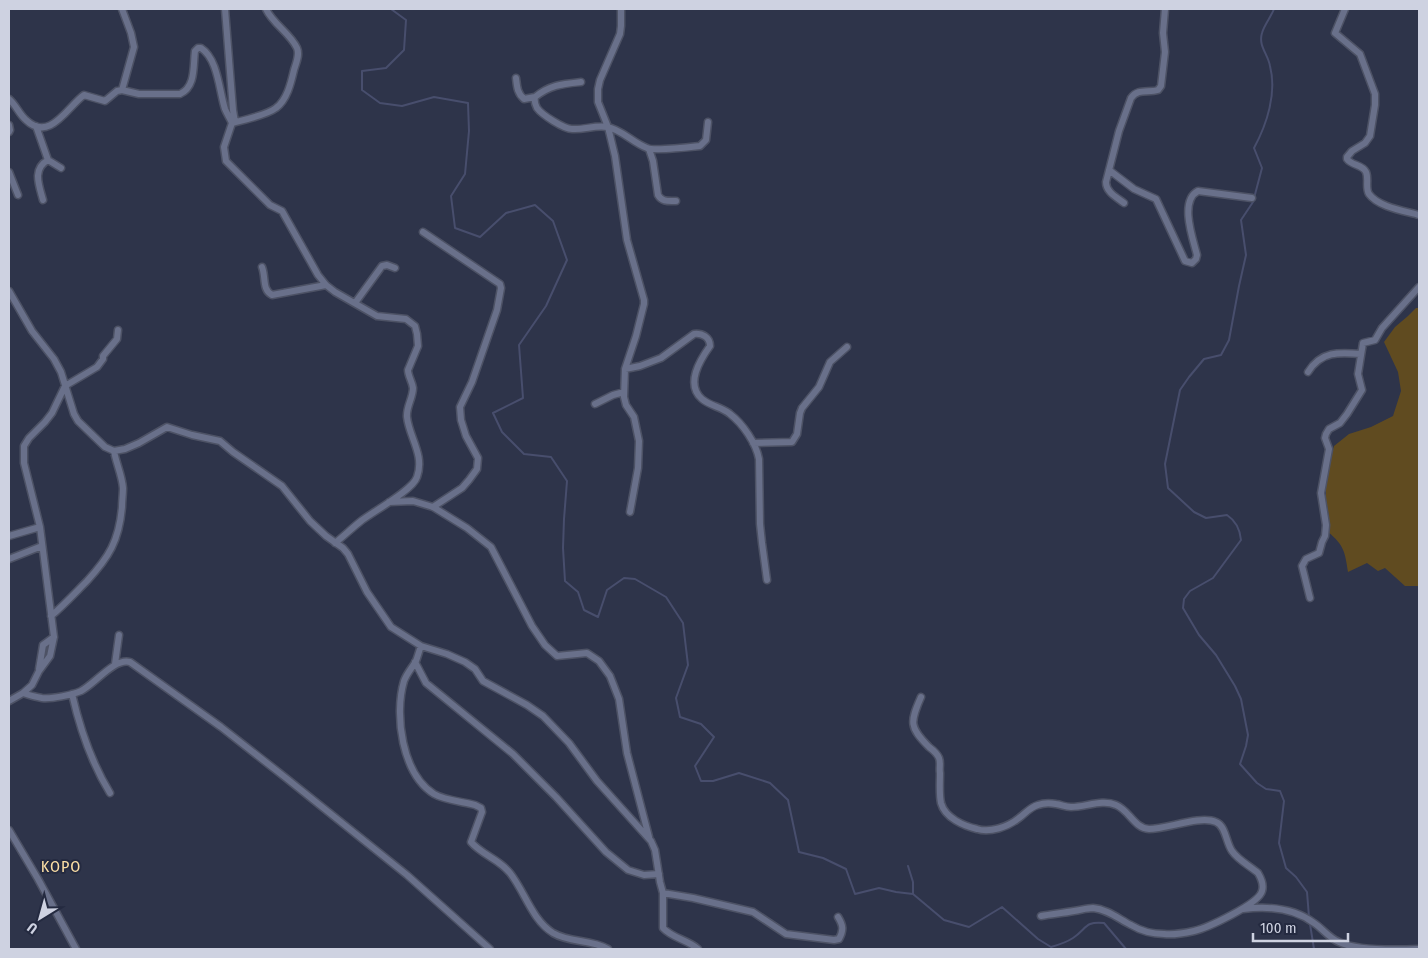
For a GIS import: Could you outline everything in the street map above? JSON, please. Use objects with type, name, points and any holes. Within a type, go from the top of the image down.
[{"type":"street","points":[[122,9],[131,32],[134,47],[122,90]]},
{"type":"street","points":[[225,9],[234,122],[224,147],[226,161],[270,205],[282,211],[326,285],[377,316],[406,318],[413,324],[417,334],[418,348],[408,370],[413,388],[406,414],[418,456],[418,475],[412,485],[359,523],[335,543]]},
{"type":"street","points":[[234,122],[260,115],[276,108],[289,88],[295,68],[298,56],[296,47],[268,14],[266,9]]},
{"type":"street","points":[[621,9],[620,34],[606,62],[598,89],[598,102],[608,127],[615,156],[627,240],[644,300],[636,336],[625,369],[624,392],[626,405],[634,417],[639,441],[638,468],[630,512]]},
{"type":"street","points":[[1124,203],[1106,188],[1106,182],[1118,132],[1133,95],[1139,92],[1155,92],[1160,89],[1165,52],[1163,33],[1165,9]]},
{"type":"street","points":[[1345,9],[1335,33],[1360,54],[1373,87],[1375,105],[1370,136],[1364,143],[1352,151],[1347,159],[1350,163],[1365,170],[1368,179],[1368,192],[1374,198],[1391,208],[1419,215]]},
{"type":"street","points":[[9,100],[26,121],[42,127],[55,123],[83,95],[105,101],[117,91],[122,90],[139,94],[177,95],[187,90],[191,82],[195,51],[198,48],[202,48],[212,61],[225,110],[234,122]]},
{"type":"street","points":[[516,78],[518,91],[524,99],[535,97],[548,88],[560,84],[581,82]]},
{"type":"street","points":[[535,97],[534,102],[539,110],[565,128],[574,130],[608,127],[649,149],[700,146],[706,140],[708,122]]},
{"type":"street","points":[[9,125],[9,132]]},
{"type":"street","points":[[36,126],[48,160],[61,168]]},
{"type":"street","points":[[649,149],[660,199],[676,201]]},
{"type":"street","points":[[43,200],[38,181],[39,170],[43,163],[48,160]]},
{"type":"street","points":[[1109,170],[1134,189],[1156,199],[1185,261],[1188,263],[1192,263],[1196,259],[1188,219],[1191,196],[1198,191],[1252,198]]},
{"type":"street","points":[[9,172],[18,195]]},
{"type":"street","points":[[424,232],[493,278],[500,284],[501,288],[497,310],[476,373],[460,406],[461,420],[466,436],[478,458],[477,469],[462,488],[434,507]]},
{"type":"street","points":[[355,303],[382,266],[387,265],[395,268]]},
{"type":"street","points":[[262,267],[266,290],[272,295],[326,285]]},
{"type":"street","points":[[1310,598],[1302,566],[1306,559],[1319,554],[1325,536],[1326,525],[1320,493],[1329,449],[1326,434],[1329,429],[1340,423],[1348,414],[1362,390],[1358,374],[1363,343],[1375,340],[1382,328],[1419,287]]},
{"type":"street","points":[[9,291],[32,331],[54,359],[61,372],[71,408],[78,421],[105,447],[114,451],[129,448],[167,426],[192,435],[220,441],[282,486],[310,521],[343,548],[352,559],[367,592],[393,629],[421,646],[460,659],[475,668],[484,680],[543,716],[569,743],[597,781],[649,838]]},
{"type":"street","points":[[9,701],[32,685],[50,656],[54,637],[40,527],[24,462],[24,448],[29,438],[52,414],[65,386],[97,368],[117,339],[118,330]]},
{"type":"street","points":[[625,369],[640,366],[661,358],[692,334],[703,335],[709,340],[710,344],[697,370],[695,382],[697,391],[704,400],[730,414],[741,425],[753,443],[759,459],[760,524],[767,580]]},
{"type":"street","points":[[753,443],[792,442],[797,434],[801,411],[819,387],[830,362],[847,347]]},
{"type":"street","points":[[1308,372],[1317,361],[1329,355],[1361,354]]},
{"type":"street","points":[[595,404],[624,392]]},
{"type":"street","points":[[51,616],[99,568],[110,552],[116,538],[121,516],[123,489],[114,451]]},
{"type":"street","points":[[388,502],[413,501],[434,507],[467,528],[491,547],[532,626],[551,651],[557,656],[588,653],[598,661],[610,676],[619,699],[626,753],[649,838],[655,850],[663,893],[663,928],[688,941],[698,949]]},
{"type":"street","points":[[9,536],[40,527]]},
{"type":"street","points":[[9,559],[42,546]]},
{"type":"street","points":[[115,664],[119,635]]},
{"type":"street","points":[[39,672],[42,647],[46,641],[54,637]]},
{"type":"street","points":[[421,646],[415,662],[407,673],[402,692],[401,722],[404,744],[414,772],[426,787],[435,794],[481,808],[482,812],[471,843],[498,861],[510,873],[538,920],[544,926],[564,938],[596,943],[608,949]]},
{"type":"street","points":[[23,693],[44,698],[72,694],[88,686],[115,664],[126,661],[130,662],[220,727],[400,870],[490,949]]},
{"type":"street","points":[[415,662],[426,683],[513,754],[556,797],[606,852],[628,870],[644,875],[659,874]]},
{"type":"street","points":[[72,694],[78,721],[96,769],[110,793]]},
{"type":"street","points":[[921,697],[915,711],[913,724],[921,738],[935,752],[939,759],[942,804],[950,817],[960,823],[974,829],[997,829],[1019,819],[1037,805],[1056,804],[1072,807],[1102,803],[1117,805],[1143,828],[1161,828],[1207,820],[1215,821],[1223,828],[1232,851],[1258,873],[1262,887],[1260,895],[1241,909],[1207,927],[1174,934],[1147,932],[1117,917],[1092,908],[1040,916]]},
{"type":"street","points":[[9,830],[76,949]]},
{"type":"street","points":[[663,893],[752,912],[786,934],[799,936],[840,939],[843,925],[838,917]]},
{"type":"street","points":[[1241,909],[1267,907],[1300,916],[1314,923],[1332,938],[1352,946],[1391,949],[1419,948]]},
{"type":"shaded area","points":[[1416,308],[1419,308],[1419,586],[1405,586],[1385,568],[1378,571],[1367,563],[1348,572],[1343,549],[1328,532],[1329,517],[1326,500],[1326,479],[1334,446],[1349,434],[1371,427],[1393,416],[1401,391],[1398,372],[1384,342],[1395,327]]},
{"type":"waterway","points":[[391,9],[406,20],[404,50],[386,68],[362,71],[362,90],[380,103],[402,106],[434,97],[468,103],[469,131],[465,174],[451,196],[455,228],[480,237],[506,213],[535,205],[553,221],[567,260],[546,306],[519,345],[523,398],[493,413],[502,432],[524,454],[551,457],[567,481],[563,548],[565,581],[578,592],[584,610],[598,617],[607,590],[624,578],[635,579],[666,597],[683,623],[688,665],[676,698],[680,717],[701,724],[714,737],[695,766],[701,781],[713,781],[739,773],[770,783],[788,800],[799,852],[823,858],[846,869],[855,894],[879,888],[913,894]]},
{"type":"waterway","points":[[1274,9],[1264,27],[1261,38],[1272,76],[1270,108],[1254,148],[1262,168],[1253,202],[1241,220],[1246,255],[1229,340],[1221,355],[1204,359],[1180,390],[1165,464],[1168,488],[1194,512],[1206,518],[1227,515],[1240,532],[1241,540],[1213,578],[1190,591],[1184,599],[1183,608],[1199,635],[1216,655],[1241,699],[1248,735],[1240,764],[1257,783],[1266,789],[1280,791],[1284,801],[1279,843],[1286,868],[1296,877],[1307,892],[1309,917]]},
{"type":"waterway","points":[[908,866],[913,882],[913,894],[944,920],[969,927],[1002,907],[1038,939],[1051,947],[1078,935],[1089,924],[1104,923],[1126,949]]},
{"type":"waterway","points":[[1310,924],[1314,949]]},
{"type":"district","name":"KOPO","points":[[61,866]]}]
